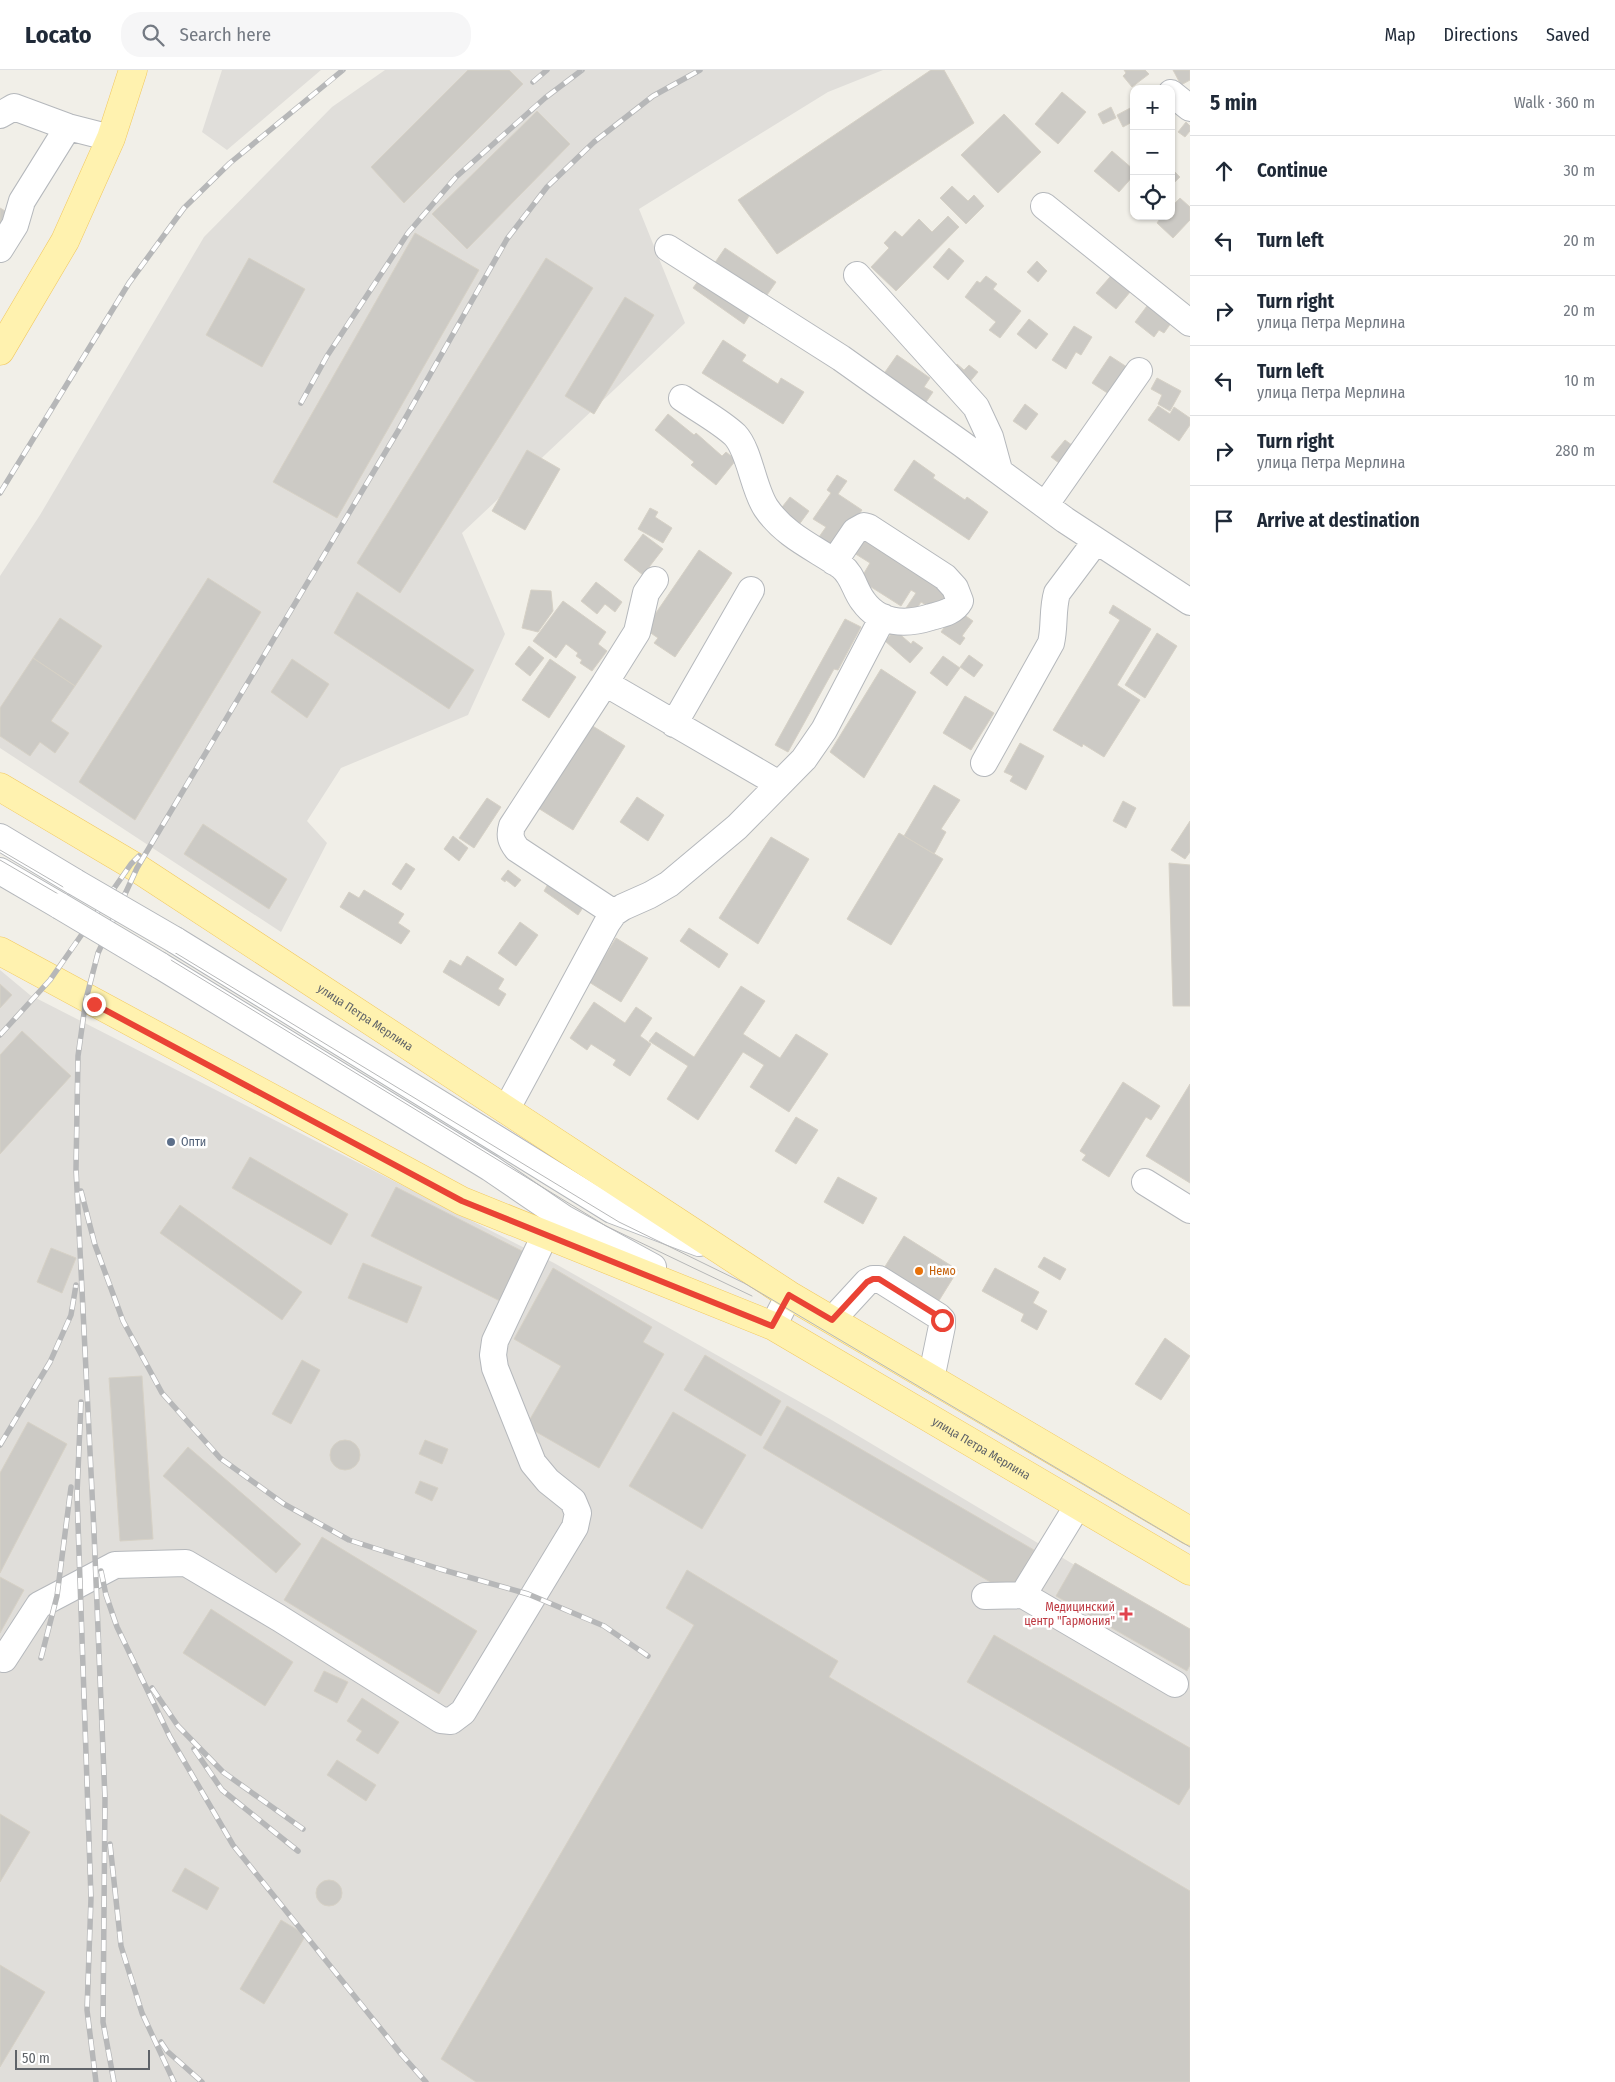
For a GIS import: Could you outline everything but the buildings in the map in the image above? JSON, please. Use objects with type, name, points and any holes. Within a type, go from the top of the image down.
[{"type":"main road","points":[[0,351],[65,242],[111,138],[133,70]]},
{"type":"main road","name":"улица Петра Мерлина","points":[[0,787],[137,868],[789,1295],[1190,1531]]},
{"type":"main road","name":"улица Петра Мерлина","points":[[0,951],[462,1201],[772,1326],[1190,1571]]},
{"type":"street","points":[[1175,96],[1190,108]]},
{"type":"street","points":[[0,115],[14,107],[68,127],[111,138]]},
{"type":"street","points":[[0,249],[15,226],[22,201],[68,127]]},
{"type":"street","points":[[1044,206],[1190,323]]},
{"type":"street","points":[[668,248],[841,358],[1046,504],[1065,520],[1190,602]]},
{"type":"street","points":[[857,275],[976,407],[990,437],[998,470]]},
{"type":"street","points":[[1046,504],[1139,371]]},
{"type":"street","points":[[682,398],[735,436],[744,452],[759,496],[772,516],[809,548],[848,572],[863,602],[870,609],[897,623],[917,622],[950,611],[960,601],[955,588],[945,577],[868,527],[864,526],[855,531],[834,562]]},
{"type":"street","points":[[984,763],[1051,643],[1054,633],[1054,608],[1057,594],[1096,541]]},
{"type":"street","points":[[614,913],[517,849],[510,834],[512,826],[637,632],[646,593],[655,580]]},
{"type":"street","points":[[674,724],[751,590]]},
{"type":"street","points":[[506,1110],[614,913],[668,884],[737,827],[814,746],[883,617]]},
{"type":"street","points":[[605,683],[778,784]]},
{"type":"street","name":"улица Петра Мерлина","points":[[0,837],[175,940],[612,1210],[727,1254]]},
{"type":"street","name":"улица Петра Мерлина","points":[[0,871],[159,965],[490,1168],[565,1219],[720,1304]]},
{"type":"street","points":[[1144,1182],[1190,1210]]},
{"type":"street","points":[[4,1659],[39,1605],[115,1565],[186,1562],[280,1618],[442,1720],[450,1721],[463,1712],[574,1527],[578,1513],[573,1501],[548,1481],[533,1463],[495,1368],[493,1355],[495,1341],[545,1235]]},
{"type":"street","points":[[832,1320],[867,1282],[879,1279],[942,1320],[932,1379]]},
{"type":"street","points":[[772,1326],[789,1295]]},
{"type":"street","points":[[1023,1595],[1078,1505]]},
{"type":"street","points":[[985,1596],[1023,1595],[1175,1684]]},
{"type":"shaded area","points":[[222,70],[321,70],[227,150],[202,132]]},
{"type":"shaded area","points":[[385,70],[883,70],[828,92],[639,209],[685,323],[462,533],[505,634],[468,715],[341,768],[307,821],[327,843],[281,932],[0,748],[0,576],[40,515],[204,237],[332,107]]},
{"type":"shaded area","points":[[0,970],[30,995],[554,1263],[830,1419],[1190,1634],[1190,2082],[0,2082]]},
{"type":"tram line","points":[[0,850],[169,949],[619,1222],[744,1283],[1190,1547]]},
{"type":"tram line","points":[[0,860],[166,957],[606,1226],[752,1296]]},
{"type":"railway","points":[[0,493],[129,283],[184,208],[230,163],[343,70]]},
{"type":"railway","points":[[533,82],[547,70]]},
{"type":"railway","points":[[301,403],[327,356],[408,233],[456,177],[545,98],[582,70]]},
{"type":"railway","points":[[114,2082],[103,2022],[105,1799],[76,1169],[78,1056],[86,999],[98,953],[137,868],[398,431],[507,239],[547,187],[594,142],[653,96],[700,70]]},
{"type":"railway","points":[[0,1035],[50,980],[131,864],[139,856]]},
{"type":"railway","points":[[81,1191],[95,1245],[123,1321],[162,1393],[220,1458],[284,1504],[349,1540],[528,1594],[604,1626],[648,1656]]},
{"type":"railway","points":[[0,1445],[50,1362],[71,1315],[76,1285]]},
{"type":"railway","points":[[81,1402],[77,1494],[91,1898],[87,2010],[96,2082]]},
{"type":"railway","points":[[41,1658],[57,1596],[71,1487]]},
{"type":"railway","points":[[101,1571],[106,1595],[117,1627],[170,1737],[233,1845],[401,2054],[426,2082]]},
{"type":"railway","points":[[152,1688],[178,1726],[223,1772],[303,1829]]},
{"type":"railway","points":[[194,1749],[222,1790],[298,1851]]},
{"type":"railway","points":[[110,1844],[121,1946],[142,2013],[174,2082]]},
{"type":"railway","points":[[161,2042],[167,2051],[202,2082]]},
{"type":"place","name":"Опти","points":[[171,1142]]},
{"type":"place","name":"Немо","points":[[919,1271]]},
{"type":"place","name":"Медицинский центр \"Гармония\"","points":[[1126,1614]]},
{"type":"route","points":[[94,1004],[462,1201],[772,1326],[789,1295],[832,1320],[867,1282],[873,1279],[879,1279],[942,1320]]}]
